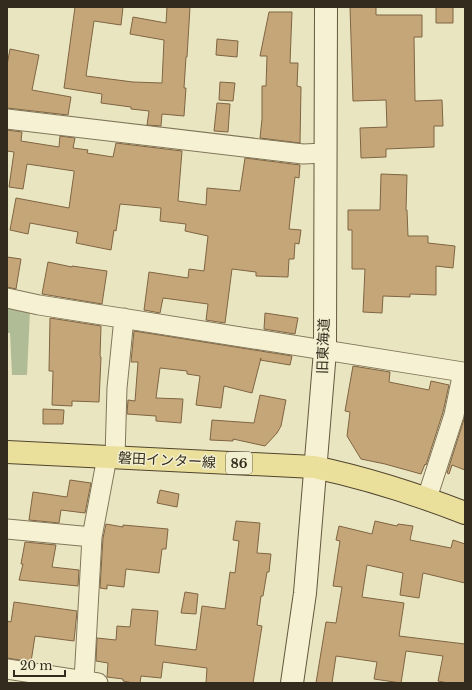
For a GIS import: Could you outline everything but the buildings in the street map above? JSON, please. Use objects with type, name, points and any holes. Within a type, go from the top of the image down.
[{"type":"main road","name":"磐田インター線","points":[[7,452],[314,467],[348,474],[426,498],[465,513]]},
{"type":"street","name":"旧東海道","points":[[292,683],[305,593],[324,351],[326,7]]},
{"type":"street","points":[[7,119],[303,154],[326,153]]},
{"type":"street","points":[[7,298],[39,305],[463,372],[454,416],[426,498]]},
{"type":"street","points":[[7,669],[91,682],[92,537],[111,457],[124,318]]},
{"type":"street","points":[[7,529],[92,537]]},
{"type":"green space","points":[[7,306],[30,311],[27,375],[12,375],[10,333],[7,333]]}]
